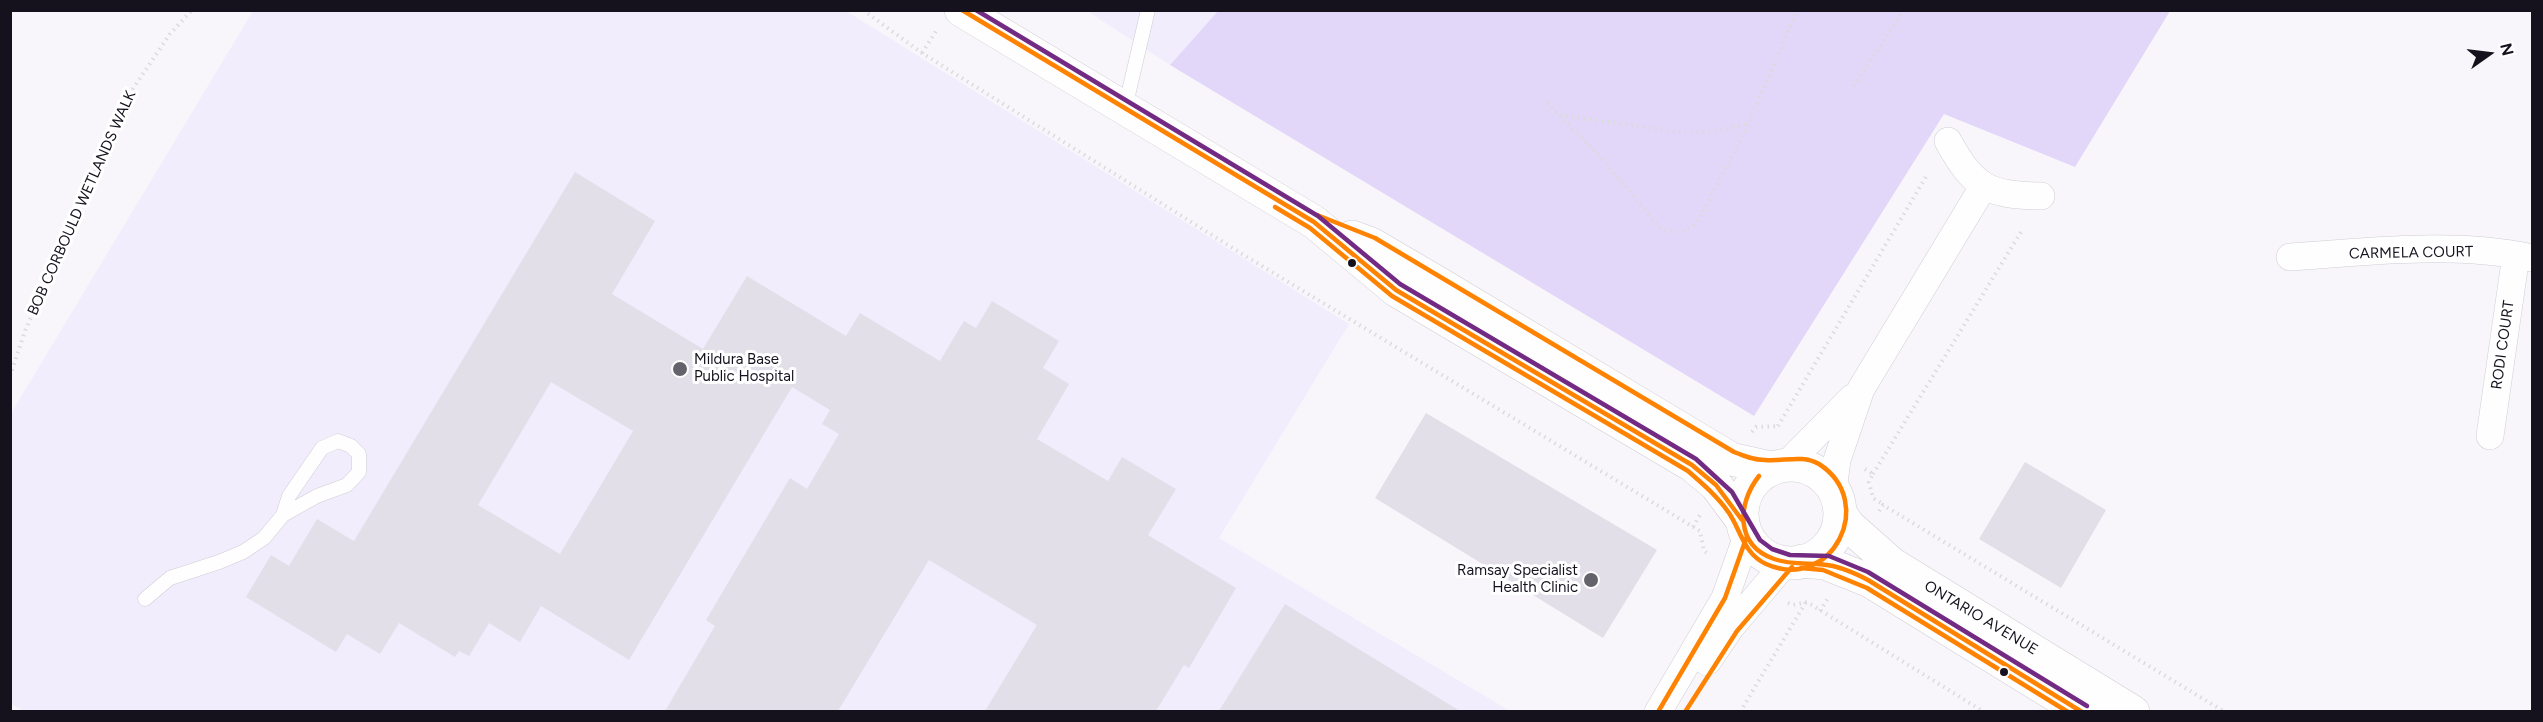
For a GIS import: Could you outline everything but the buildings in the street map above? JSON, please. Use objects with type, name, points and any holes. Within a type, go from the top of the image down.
[{"type":"street","points":[[961,10],[1124,110],[1314,222],[1396,290],[1692,465],[1716,485],[1756,549],[1770,558],[1794,562]]},
{"type":"street","points":[[1948,141],[1967,172],[1983,187],[2005,195],[2041,196]]},
{"type":"street","points":[[1676,711],[1706,663],[1763,588],[1794,562],[1818,555],[1830,543],[1838,529],[1837,460],[1861,389],[1983,187]]},
{"type":"street","points":[[1314,222],[1371,244],[1731,459],[1814,470],[1836,501]]},
{"type":"street","name":"CARMELA COURT","points":[[2290,257],[2450,249],[2524,256]]},
{"type":"street","name":"RODI COURT","points":[[2490,436],[2524,256]]},
{"type":"street","points":[[1658,711],[1711,624],[1736,572],[1744,528],[1742,504],[1748,489],[1758,477],[1779,466],[1861,389]]},
{"type":"street","name":"ONTARIO AVENUE","points":[[1836,501],[1848,525],[1892,564],[2071,700]]},
{"type":"street","name":"ONTARIO AVENUE","points":[[1794,562],[1825,562],[1870,581],[2071,700],[2133,711]]},
{"type":"lane","points":[[1124,110],[1148,10]]},
{"type":"lane","points":[[145,599],[170,578],[243,552],[264,538],[283,515],[317,496],[347,485],[359,472],[359,454],[351,446],[338,441],[322,448],[289,496],[283,515]]},
{"type":"path","name":"BOB CORBOULD WETLANDS WALK","points":[[10,376],[25,331],[128,96],[170,34],[192,10]]},
{"type":"path","points":[[863,10],[922,52],[1247,257],[1700,531],[1704,551],[1736,572]]},
{"type":"path","points":[[1547,103],[1597,153],[1659,227],[1669,232],[1683,231],[1696,224],[1749,123],[1797,10]]},
{"type":"path","points":[[1854,86],[1904,10]]},
{"type":"path","points":[[1559,115],[1686,132],[1722,130],[1749,123]]},
{"type":"path","points":[[1778,426],[1928,175]]},
{"type":"path","points":[[1873,474],[2021,232]]},
{"type":"path","points":[[1763,588],[1793,605],[1807,602],[1984,711]]},
{"type":"path","points":[[1740,711],[1807,602]]},
{"type":"shaded area","name":"Mildura Base Public Hospital","points":[[253,11],[846,11],[1349,324],[1219,538],[1510,711],[24,711],[10,703],[10,415]]},
{"type":"shaded area","points":[[1087,11],[1218,11],[1170,65]]},
{"type":"shaded area","points":[[1218,11],[2170,11],[2075,167],[1944,114],[1754,416],[1170,65]]},
{"type":"transit line","points":[[962,10],[1314,222],[1396,290],[1692,465],[1716,485],[1742,520]]},
{"type":"transit line","points":[[976,10],[1318,216],[1400,284],[1696,459],[1732,492],[1760,540],[1772,549],[1790,555],[1829,556],[1868,572],[2087,706]]},
{"type":"transit line","points":[[1275,207],[1310,228],[1392,296],[1688,471],[1725,507],[1744,542],[1759,560],[1790,570],[1810,566],[1827,555],[1839,539],[1846,520],[1845,500],[1836,480],[1819,464],[1806,459],[1757,459],[1734,452],[1375,238],[1317,215]]},
{"type":"transit line","points":[[1759,476],[1747,499],[1744,523],[1746,534],[1761,553],[1781,561],[1833,566],[1864,578],[2082,712]]},
{"type":"transit line","points":[[1658,712],[1725,598],[1747,536]]},
{"type":"transit line","points":[[1685,712],[1737,631],[1792,567]]},
{"type":"transit line","points":[[1801,568],[1823,570],[1867,588],[2068,712]]},
{"type":"place","name":"Mildura Base Public Hospital","points":[[680,369]]},
{"type":"place","name":"Ramsay Specialist Health Clinic","points":[[1591,580]]}]
